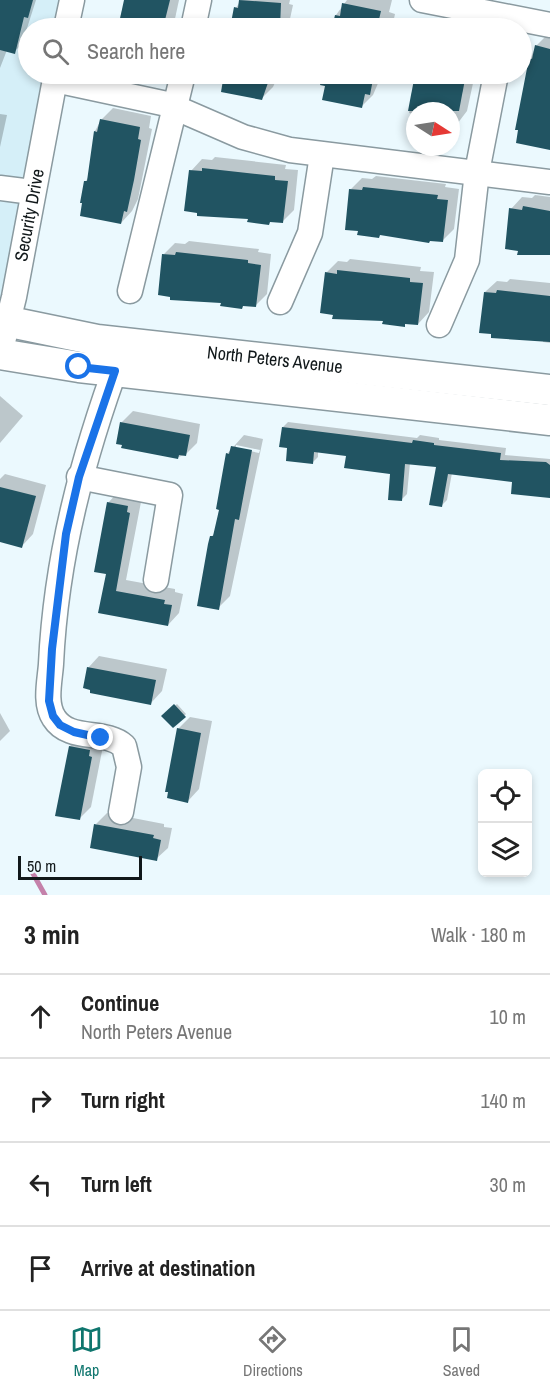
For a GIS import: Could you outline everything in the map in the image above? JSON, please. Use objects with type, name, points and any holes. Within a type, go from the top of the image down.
[{"type":"main road","name":"North Peters Avenue","points":[[3,321],[125,343],[550,390]]},
{"type":"main road","name":"North Peters Avenue","points":[[0,354],[115,371],[550,420]]},
{"type":"street","points":[[68,18],[72,0]]},
{"type":"street","points":[[195,18],[199,0]]},
{"type":"street","points":[[422,0],[503,15]]},
{"type":"street","points":[[532,21],[550,25]]},
{"type":"street","name":"Security Drive","points":[[0,354],[3,321],[14,297],[32,192],[55,84]]},
{"type":"street","points":[[85,84],[167,104],[258,142],[322,154],[550,182]]},
{"type":"street","points":[[130,291],[181,84]]},
{"type":"street","points":[[439,325],[467,260],[477,172],[494,84]]},
{"type":"street","points":[[280,302],[310,233],[322,154]]},
{"type":"street","points":[[0,188],[32,192]]},
{"type":"street","points":[[121,812],[129,767],[124,746],[115,741],[64,728],[56,721],[49,706],[52,649],[61,568],[79,477],[125,343]]},
{"type":"street","points":[[79,477],[170,495],[156,580]]},
{"type":"shaded area","points":[[0,0],[72,0],[68,18],[18,18],[18,84],[54,84],[0,320]]},
{"type":"building","points":[[0,0],[33,0],[28,18],[18,18],[18,42],[15,54],[0,50]]},
{"type":"building","points":[[124,0],[170,0],[166,18],[120,18]]},
{"type":"building","points":[[239,0],[281,3],[280,18],[232,18],[234,7],[238,8]]},
{"type":"building","points":[[342,3],[381,11],[379,18],[334,18],[335,15],[340,16]]},
{"type":"building","points":[[535,45],[550,49],[550,150],[516,143],[518,130],[515,130],[524,84],[532,84],[532,59]]},
{"type":"building","points":[[222,84],[268,84],[262,100],[221,92]]},
{"type":"building","points":[[372,84],[370,95],[365,94],[362,108],[322,100],[325,86],[320,85]]},
{"type":"building","points":[[413,84],[464,84],[460,106],[460,102],[410,102]]},
{"type":"building","points":[[100,119],[140,127],[138,139],[141,140],[134,180],[127,212],[124,211],[121,224],[80,216],[82,203],[80,203],[84,181],[87,181],[94,131],[97,132]]},
{"type":"building","points":[[202,168],[275,176],[275,180],[288,181],[283,223],[270,222],[269,225],[247,222],[248,219],[197,216],[197,213],[184,211],[189,170],[202,171]]},
{"type":"building","points":[[363,187],[438,195],[437,199],[448,200],[443,242],[430,241],[429,243],[380,235],[379,238],[357,235],[358,231],[345,230],[349,189],[362,190]]},
{"type":"building","points":[[523,206],[550,211],[550,255],[517,255],[518,251],[505,249],[509,208],[522,210]]},
{"type":"building","points":[[176,252],[248,260],[248,263],[261,265],[256,307],[243,306],[242,309],[220,306],[221,303],[170,300],[170,297],[158,295],[162,254],[175,255]]},
{"type":"building","points":[[337,270],[410,278],[410,282],[423,283],[418,325],[405,324],[405,327],[382,324],[383,321],[332,319],[333,315],[320,313],[325,272],[337,274]]},
{"type":"building","points":[[497,290],[550,296],[550,342],[491,338],[491,334],[479,333],[484,292],[496,293]]},
{"type":"building","points":[[120,422],[190,435],[186,456],[179,455],[178,459],[121,448],[122,445],[116,444]]},
{"type":"building","points":[[282,427],[412,443],[413,440],[434,443],[434,445],[501,453],[500,460],[546,462],[550,465],[550,498],[511,494],[512,482],[448,474],[442,507],[429,505],[436,467],[405,464],[402,501],[388,500],[390,474],[344,468],[346,456],[314,452],[313,464],[286,461],[287,448],[279,447]]},
{"type":"building","points":[[231,446],[252,450],[239,520],[235,519],[219,610],[197,606],[208,544],[210,536],[213,536],[219,510],[216,509],[226,453],[229,454]]},
{"type":"building","points":[[0,487],[36,496],[22,548],[0,542]]},
{"type":"building","points":[[107,502],[128,506],[127,512],[130,513],[116,591],[165,600],[164,604],[172,605],[168,626],[98,613],[106,574],[94,572]]},
{"type":"building","points":[[87,667],[156,680],[151,705],[90,693],[90,690],[83,688]]},
{"type":"building","points":[[174,704],[186,717],[173,728],[161,716]]},
{"type":"building","points":[[177,728],[201,733],[188,803],[167,798],[168,792],[165,792]]},
{"type":"building","points":[[69,746],[90,750],[89,756],[92,757],[80,820],[55,816]]},
{"type":"building","points":[[94,824],[154,835],[153,838],[161,840],[157,861],[90,848]]},
{"type":"waterway","points":[[31,870],[45,895]]},
{"type":"route","points":[[79,367],[115,371],[79,477],[66,534],[52,649],[49,706],[56,721],[64,728],[101,738]]}]
